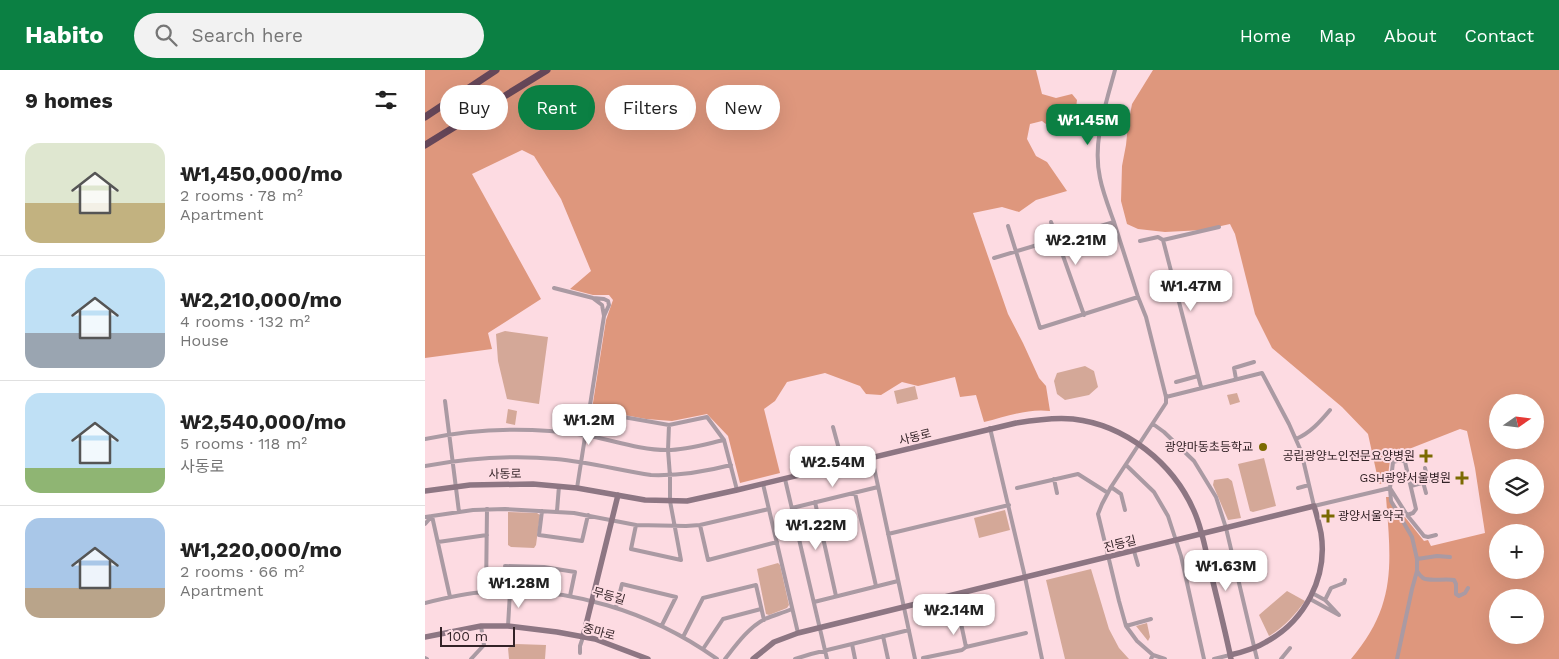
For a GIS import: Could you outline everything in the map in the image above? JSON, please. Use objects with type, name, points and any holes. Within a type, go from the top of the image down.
[{"type":"highway","points":[[427,116],[497,70]]},
{"type":"highway","points":[[425,145],[547,70]]},
{"type":"street","points":[[1115,70],[1098,143],[1100,178],[1146,317],[1166,403],[1141,444],[1111,487],[1098,514],[1127,626],[1137,641],[1152,657],[1165,659]]},
{"type":"street","points":[[1051,222],[1084,315]]},
{"type":"street","points":[[994,258],[1114,222]]},
{"type":"street","points":[[1008,226],[1040,328],[1138,297]]},
{"type":"street","points":[[1141,241],[1157,237],[1163,240],[1219,227]]},
{"type":"street","points":[[1163,240],[1201,388]]},
{"type":"street","points":[[554,288],[604,299],[609,305],[604,316],[577,488]]},
{"type":"street","points":[[1236,379],[1234,368],[1254,362]]},
{"type":"street","points":[[1166,397],[1262,373],[1301,451],[1321,533],[1318,578],[1311,596],[1296,620],[1286,630],[1266,643],[1231,657],[1214,659]]},
{"type":"street","points":[[1176,382],[1198,376]]},
{"type":"street","points":[[445,401],[459,512]]},
{"type":"street","points":[[1296,439],[1306,435],[1329,410]]},
{"type":"street","points":[[589,411],[669,425],[707,417],[724,440],[737,490]]},
{"type":"street","points":[[557,432],[559,418]]},
{"type":"street","name":"사동로","points":[[425,491],[455,486],[504,483],[577,488],[645,500],[670,501],[708,497],[990,428],[1032,420],[1071,418],[1111,428],[1141,444],[1176,480],[1189,500],[1202,534],[1231,657]]},
{"type":"street","points":[[1153,424],[1194,461],[1216,497],[1226,528],[1257,659]]},
{"type":"street","points":[[636,525],[631,549],[681,560],[670,501],[669,425]]},
{"type":"street","points":[[833,427],[843,464]]},
{"type":"street","points":[[990,428],[1009,505],[1042,659]]},
{"type":"street","points":[[425,439],[476,430],[557,432],[585,435],[668,450],[724,440]]},
{"type":"street","points":[[425,466],[481,458],[510,457],[557,459],[651,475],[670,476],[731,466]]},
{"type":"street","points":[[871,458],[915,659]]},
{"type":"street","points":[[1397,659],[1417,571],[1417,560],[1411,537],[1391,501],[1390,488],[1393,462],[1400,460],[1405,462],[1416,509],[1413,513],[1407,515]]},
{"type":"street","points":[[1126,465],[1154,492],[1168,516],[1177,540],[1204,659]]},
{"type":"street","points":[[1425,468],[1426,493]]},
{"type":"street","points":[[1017,488],[1078,474],[1108,493]]},
{"type":"street","points":[[1411,486],[1443,477]]},
{"type":"street","points":[[785,479],[827,659]]},
{"type":"street","points":[[1055,479],[1057,492]]},
{"type":"street","points":[[763,484],[798,633]]},
{"type":"street","points":[[1298,488],[1309,485]]},
{"type":"street","points":[[557,511],[559,486]]},
{"type":"street","points":[[792,508],[878,487]]},
{"type":"street","points":[[1111,487],[1121,494],[1125,510]]},
{"type":"street","points":[[1390,488],[1419,532],[1428,537],[1436,535]]},
{"type":"street","name":"진등길","points":[[753,659],[774,642],[798,633],[1390,488]]},
{"type":"street","points":[[855,493],[876,586]]},
{"type":"street","points":[[580,653],[580,646],[618,495]]},
{"type":"street","points":[[815,502],[836,596]]},
{"type":"street","points":[[888,534],[1009,505]]},
{"type":"street","points":[[425,517],[487,510],[557,511],[636,525],[675,526],[700,525],[769,509]]},
{"type":"street","points":[[487,510],[487,592]]},
{"type":"street","points":[[542,511],[539,535],[582,541],[588,515]]},
{"type":"street","points":[[425,524],[432,516]]},
{"type":"street","points":[[432,516],[451,597]]},
{"type":"street","points":[[700,525],[707,560],[777,542]]},
{"type":"street","points":[[438,542],[487,534]]},
{"type":"street","points":[[1134,551],[1138,565]]},
{"type":"street","points":[[1417,560],[1437,556],[1450,557]]},
{"type":"street","points":[[505,566],[575,572],[570,596]]},
{"type":"street","points":[[1417,571],[1423,579],[1448,578],[1454,580],[1456,594],[1459,596],[1465,593],[1468,588]]},
{"type":"street","points":[[1325,600],[1331,588],[1343,583],[1345,580]]},
{"type":"street","points":[[814,602],[898,581]]},
{"type":"street","points":[[616,608],[622,584],[675,597],[662,625]]},
{"type":"street","points":[[683,637],[703,598],[756,585],[764,620]]},
{"type":"street","name":"무등길","points":[[425,603],[487,592],[533,592],[570,596],[616,608],[662,625],[717,659]]},
{"type":"street","points":[[508,626],[510,592]]},
{"type":"street","points":[[955,594],[966,647]]},
{"type":"street","points":[[1311,596],[1325,600],[1339,615],[1311,596]]},
{"type":"street","points":[[703,649],[723,619],[761,609]]},
{"type":"street","points":[[725,659],[735,645],[749,631],[764,620],[792,609]]},
{"type":"street","points":[[1127,626],[1151,619]]},
{"type":"street","points":[[471,659],[484,645],[481,626]]},
{"type":"street","name":"중마로","points":[[426,635],[481,626],[508,626],[583,637],[603,642],[648,659]]},
{"type":"street","points":[[796,659],[825,650],[909,630]]},
{"type":"street","points":[[923,658],[963,650],[966,647],[1026,633]]},
{"type":"street","points":[[883,636],[888,659]]},
{"type":"street","points":[[852,644],[855,659]]},
{"type":"street","points":[[1281,659],[1290,648]]},
{"type":"shaded area","points":[[425,70],[1036,70],[1042,94],[1056,98],[1072,94],[1077,100],[1074,124],[1057,128],[1042,121],[1030,124],[1027,139],[1036,156],[1047,162],[1067,191],[1036,200],[1019,212],[1002,207],[973,213],[1008,314],[1039,378],[1046,386],[1050,411],[1025,412],[984,422],[976,395],[960,397],[955,377],[918,386],[902,382],[881,395],[866,394],[860,386],[825,373],[787,382],[775,401],[764,409],[780,473],[740,483],[728,436],[707,414],[672,421],[646,419],[592,409],[606,320],[613,300],[609,295],[593,295],[570,289],[591,271],[561,199],[534,156],[522,150],[472,174],[541,299],[488,333],[492,349],[425,358]]},
{"type":"shaded area","points":[[1153,70],[1559,70],[1559,659],[1351,659],[1377,620],[1384,601],[1389,563],[1386,497],[1389,497],[1424,541],[1428,540],[1431,546],[1485,533],[1467,431],[1460,429],[1409,449],[1406,458],[1398,455],[1390,460],[1387,483],[1379,484],[1368,434],[1342,407],[1272,348],[1255,314],[1235,234],[1230,224],[1203,230],[1165,232],[1138,229],[1127,224],[1121,201],[1122,166],[1132,104]]},
{"type":"shaded area","points":[[505,331],[548,337],[539,404],[507,399],[498,361],[496,334]]},
{"type":"shaded area","points":[[1085,366],[1094,371],[1098,387],[1089,395],[1065,400],[1057,394],[1054,381],[1057,373]]},
{"type":"shaded area","points":[[915,386],[918,399],[897,404],[894,391]]},
{"type":"shaded area","points":[[1237,393],[1240,402],[1230,405],[1227,395]]},
{"type":"shaded area","points":[[508,409],[517,411],[515,425],[506,423]]},
{"type":"shaded area","points":[[1264,458],[1276,506],[1253,512],[1250,511],[1238,464]]},
{"type":"shaded area","points":[[1228,478],[1232,481],[1241,518],[1228,520],[1213,485],[1214,480]]},
{"type":"shaded area","points":[[1005,510],[1010,530],[979,538],[974,518]]},
{"type":"shaded area","points":[[508,512],[537,513],[540,515],[534,548],[511,547],[508,545]]},
{"type":"shaded area","points":[[778,563],[789,605],[787,608],[769,615],[766,614],[757,569]]},
{"type":"shaded area","points":[[1091,569],[1109,629],[1119,648],[1129,659],[1065,659],[1046,580]]},
{"type":"shaded area","points":[[1287,591],[1305,601],[1280,629],[1269,636],[1259,615]]},
{"type":"shaded area","points":[[1147,623],[1150,637],[1148,641],[1136,626]]},
{"type":"shaded area","points":[[516,644],[546,645],[545,659],[509,659],[508,648]]},
{"type":"place","name":"광양마동초등학교","points":[[1263,447]]},
{"type":"place","name":"공립광양노인전문요양병원","points":[[1426,456]]},
{"type":"place","name":"GSH광양서울병원","points":[[1462,478]]},
{"type":"place","name":"광양서울약국","points":[[1328,516]]}]
